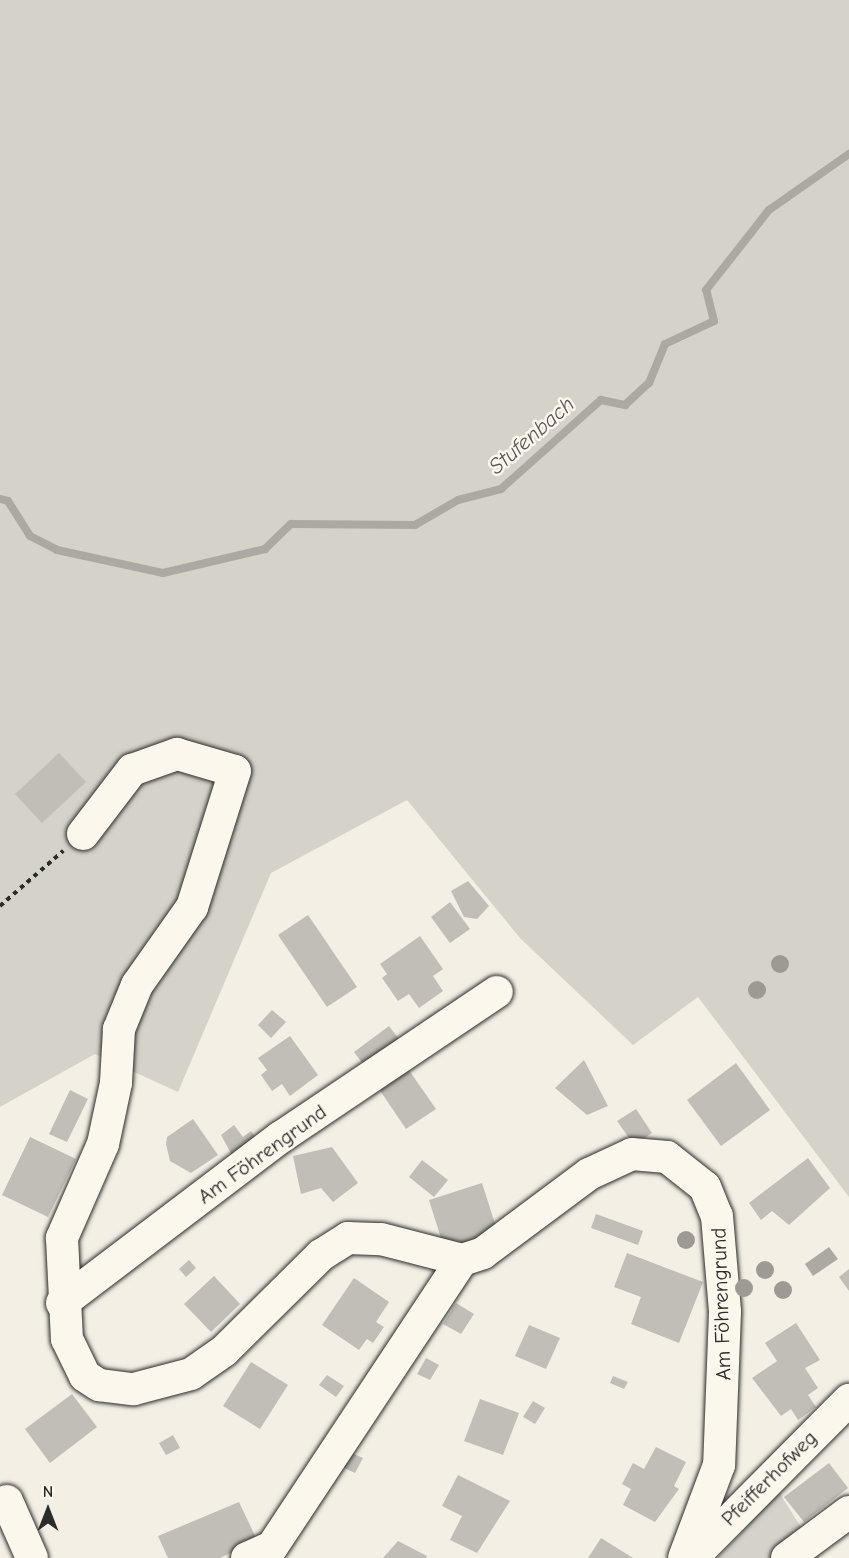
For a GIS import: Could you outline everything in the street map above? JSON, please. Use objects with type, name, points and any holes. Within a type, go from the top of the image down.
[{"type":"street","points":[[83,834],[132,770],[177,754],[235,771],[192,907],[136,985],[119,1029],[116,1083],[103,1144],[62,1238],[62,1303],[67,1338],[86,1376],[99,1385],[134,1389],[162,1385],[206,1366],[321,1255],[348,1238],[381,1239],[462,1260],[272,1547],[248,1558]]},
{"type":"street","name":"Am Föhrengrund","points":[[62,1303],[281,1137],[497,992]]},
{"type":"street","name":"Am Föhrengrund","points":[[462,1260],[483,1253],[588,1174],[632,1154],[667,1157],[705,1187],[717,1216],[725,1312],[725,1423],[719,1465],[684,1558]]},
{"type":"street","name":"Pfeifferhofweg","points":[[692,1558],[849,1400]]},
{"type":"street","points":[[7,1501],[32,1558]]},
{"type":"street","points":[[787,1558],[849,1512]]},
{"type":"path","points":[[0,906],[83,834]]},
{"type":"shaded area","points":[[0,0],[849,0],[849,1197],[698,997],[633,1045],[520,938],[407,800],[271,873],[178,1092],[95,1054],[0,1107]]},
{"type":"shaded area","points":[[829,1247],[838,1259],[813,1276],[805,1264]]},
{"type":"shaded area","points":[[779,1492],[820,1558],[718,1558]]},
{"type":"building","points":[[59,753],[86,782],[42,823],[15,794]]},
{"type":"building","points":[[468,881],[489,906],[477,919],[464,917],[451,891]]},
{"type":"building","points":[[450,902],[470,929],[450,943],[431,917]]},
{"type":"building","points":[[308,915],[357,987],[327,1007],[278,935]]},
{"type":"building","points":[[420,936],[443,969],[433,976],[443,991],[419,1008],[409,994],[398,1001],[382,978],[387,974],[380,964]]},
{"type":"building","points":[[272,1010],[286,1022],[271,1038],[258,1025]]},
{"type":"building","points":[[389,1026],[405,1047],[370,1073],[354,1052]]},
{"type":"building","points":[[290,1036],[318,1075],[290,1096],[282,1084],[272,1091],[261,1075],[267,1070],[258,1058]]},
{"type":"building","points":[[584,1060],[608,1106],[587,1115],[555,1088]]},
{"type":"building","points":[[736,1063],[770,1110],[721,1146],[687,1100]]},
{"type":"building","points":[[406,1066],[436,1109],[406,1129],[377,1086]]},
{"type":"building","points":[[70,1090],[88,1099],[67,1142],[49,1134]]},
{"type":"building","points":[[636,1109],[652,1133],[634,1145],[617,1121]]},
{"type":"building","points":[[193,1119],[218,1155],[191,1173],[170,1161],[166,1144],[167,1137]]},
{"type":"building","points":[[234,1125],[243,1137],[251,1131],[263,1148],[238,1166],[221,1135]]},
{"type":"building","points":[[30,1137],[76,1159],[48,1217],[2,1195]]},
{"type":"building","points":[[332,1147],[358,1183],[333,1202],[321,1188],[301,1194],[293,1156]]},
{"type":"building","points":[[808,1158],[830,1188],[789,1225],[772,1211],[761,1220],[749,1203]]},
{"type":"building","points":[[422,1160],[448,1180],[434,1197],[409,1177]]},
{"type":"building","points":[[482,1183],[498,1233],[445,1251],[429,1200]]},
{"type":"building","points":[[596,1214],[643,1231],[638,1245],[591,1228]]},
{"type":"building","points":[[627,1253],[703,1282],[679,1343],[631,1324],[641,1297],[614,1287]]},
{"type":"building","points":[[189,1260],[196,1268],[186,1277],[179,1269]]},
{"type":"building","points":[[849,1269],[849,1291],[839,1277]]},
{"type":"building","points":[[214,1276],[240,1304],[211,1332],[184,1304]]},
{"type":"building","points":[[354,1278],[389,1302],[376,1322],[384,1327],[373,1343],[367,1339],[359,1350],[322,1325]]},
{"type":"building","points":[[456,1303],[474,1314],[461,1334],[443,1324]]},
{"type":"building","points":[[796,1323],[820,1360],[805,1368],[818,1388],[808,1395],[816,1407],[798,1420],[791,1409],[781,1416],[752,1378],[777,1361],[765,1343]]},
{"type":"building","points":[[529,1325],[560,1338],[546,1369],[515,1356]]},
{"type":"building","points":[[426,1358],[439,1365],[430,1380],[417,1374]]},
{"type":"building","points":[[251,1362],[288,1385],[260,1429],[223,1406]]},
{"type":"building","points":[[327,1375],[344,1386],[336,1397],[319,1385]]},
{"type":"building","points":[[613,1376],[628,1382],[624,1389],[610,1383]]},
{"type":"building","points":[[72,1394],[97,1427],[50,1463],[25,1429]]},
{"type":"building","points":[[480,1399],[519,1413],[503,1455],[464,1441]]},
{"type":"building","points":[[533,1401],[545,1408],[535,1424],[523,1417]]},
{"type":"building","points":[[173,1435],[180,1448],[166,1455],[159,1443]]},
{"type":"building","points":[[656,1447],[686,1462],[674,1486],[679,1489],[655,1522],[623,1505],[631,1489],[622,1484],[633,1463],[644,1469]]},
{"type":"building","points":[[347,1451],[363,1458],[355,1473],[340,1466]]},
{"type":"building","points":[[829,1463],[848,1488],[804,1522],[784,1497]]},
{"type":"building","points":[[458,1475],[510,1501],[477,1553],[450,1540],[462,1516],[442,1506]]},
{"type":"building","points":[[239,1502],[257,1540],[220,1558],[168,1558],[158,1536]]},
{"type":"building","points":[[601,1538],[633,1558],[588,1558]]},
{"type":"building","points":[[398,1541],[427,1556],[426,1558],[383,1558]]},
{"type":"waterway","name":"Stufenbach","points":[[0,499],[8,501],[30,536],[57,550],[163,573],[265,549],[291,524],[415,525],[458,500],[501,489],[601,400],[625,405],[649,383],[665,344],[714,321],[706,290],[769,210],[849,154]]}]
